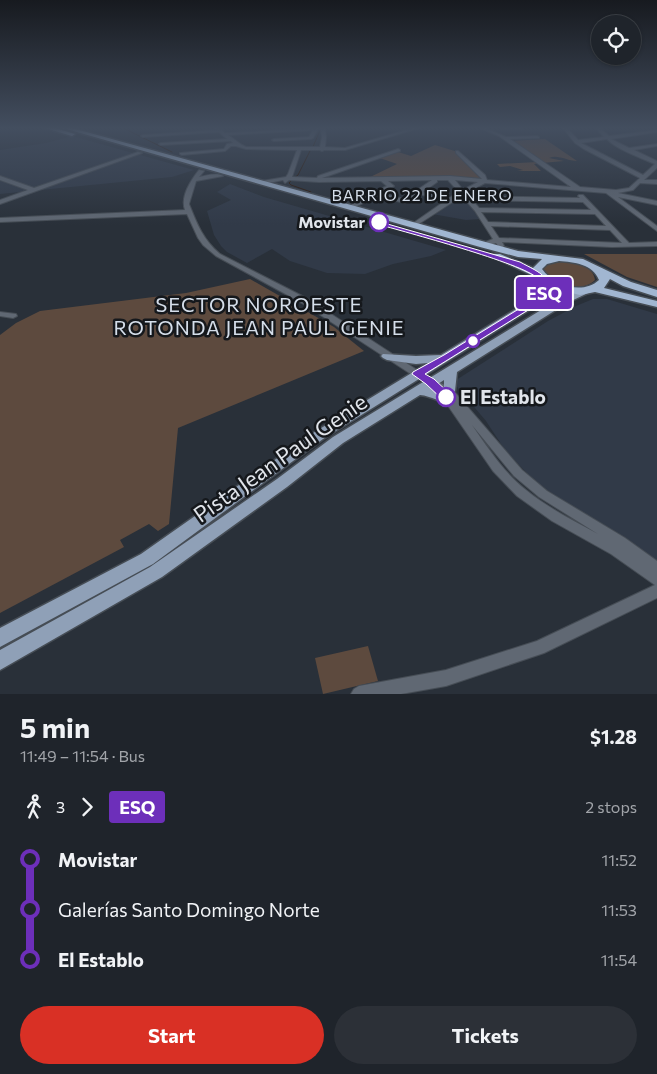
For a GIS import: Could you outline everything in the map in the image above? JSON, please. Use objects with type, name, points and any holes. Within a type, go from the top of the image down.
[{"type":"highway","points":[[165,160],[495,256],[517,264],[560,288],[590,290],[657,304]]},
{"type":"highway","points":[[182,160],[483,245],[534,257],[581,261],[627,284],[657,294]]},
{"type":"highway","points":[[540,277],[537,269],[538,265],[554,259]]},
{"type":"highway","points":[[590,290],[602,286],[605,281],[604,276],[599,270]]},
{"type":"main road","name":"Pista Jean Paul Genie","points":[[0,638],[148,559],[318,436],[450,363],[538,300],[545,291],[540,277]]},
{"type":"main road","name":"Pista Jean Paul Genie","points":[[450,363],[492,346],[563,301],[590,290]]},
{"type":"main road","points":[[387,356],[450,363],[449,395],[416,391]]},
{"type":"main road","name":"Pista Jean Paul Genie","points":[[0,660],[156,572],[282,483],[338,440],[416,391],[423,378]]},
{"type":"street","points":[[0,202],[119,160]]},
{"type":"street","points":[[285,188],[283,184],[291,174],[296,160]]},
{"type":"street","points":[[320,180],[320,177],[367,160]]},
{"type":"street","points":[[467,160],[485,180]]},
{"type":"street","points":[[536,160],[577,190],[628,245]]},
{"type":"street","points":[[609,160],[657,188]]},
{"type":"street","points":[[609,193],[628,191],[644,181],[657,164]]},
{"type":"street","points":[[201,171],[194,180],[186,202],[200,239],[206,246],[305,301],[449,395],[518,473],[543,494],[621,542],[657,568]]},
{"type":"street","points":[[194,180],[220,176]]},
{"type":"street","points":[[0,178],[34,190]]},
{"type":"street","points":[[264,182],[287,178],[320,180],[450,178],[609,193],[657,203]]},
{"type":"street","points":[[376,194],[405,201],[435,181],[434,178]]},
{"type":"street","points":[[450,178],[488,224],[503,250]]},
{"type":"street","points":[[351,207],[391,186],[382,179]]},
{"type":"street","points":[[465,196],[485,180]]},
{"type":"street","points":[[644,181],[657,182]]},
{"type":"street","points":[[15,196],[23,186],[50,184]]},
{"type":"street","points":[[418,192],[450,200]]},
{"type":"street","points":[[609,193],[655,226]]},
{"type":"street","points":[[414,225],[450,200],[465,196],[585,200]]},
{"type":"street","points":[[477,210],[596,212]]},
{"type":"street","points":[[0,220],[189,212]]},
{"type":"street","points":[[488,224],[611,228]]},
{"type":"street","points":[[483,245],[498,240],[628,245],[657,244]]},
{"type":"street","points":[[0,314],[12,316]]},
{"type":"street","points":[[449,395],[497,468],[521,493],[556,516],[615,550],[657,580]]},
{"type":"street","points":[[360,694],[446,678],[539,648],[657,591]]},
{"type":"shaded area","points":[[0,160],[160,160],[194,170],[172,177],[0,194]]},
{"type":"shaded area","points":[[387,160],[466,160],[484,181],[469,179],[364,180],[397,164]]},
{"type":"shaded area","points":[[538,160],[564,161],[542,163]]},
{"type":"shaded area","points":[[540,163],[534,164],[541,171],[517,171],[523,170],[510,166],[500,167],[497,164]]},
{"type":"shaded area","points":[[230,184],[264,197],[446,250],[431,256],[393,264],[365,274],[327,273],[290,261],[272,249],[247,263],[227,252],[221,246],[214,235],[207,211],[231,200],[217,192]]},
{"type":"shaded area","points":[[456,198],[466,200],[480,219],[466,220],[432,214]]},
{"type":"shaded area","points":[[584,254],[657,254],[657,287],[627,277]]},
{"type":"shaded area","points":[[555,262],[579,264],[590,270],[595,280],[586,286],[580,287],[568,287],[557,284],[542,270],[544,266]]},
{"type":"shaded area","points":[[250,279],[334,327],[364,351],[178,428],[169,524],[158,531],[149,524],[120,540],[124,547],[0,613],[0,335],[16,323],[40,311],[186,293]]},
{"type":"shaded area","points":[[593,299],[607,299],[657,314],[657,564],[543,490],[505,450],[486,421],[453,382],[548,321]]},
{"type":"shaded area","points":[[368,646],[378,681],[323,694],[315,658]]},
{"type":"waterway","points":[[294,178],[298,175],[305,160]]},
{"type":"waterway","points":[[292,180],[289,183],[291,185],[311,192]]},
{"type":"bus line","name":"ESQ","points":[[379,222],[517,264],[539,275],[545,286],[545,291],[538,300],[448,357],[417,374],[430,381],[446,397]]},
{"type":"place","name":"Movistar","points":[[379,222]]},
{"type":"place","name":"El Establo","points":[[446,397]]},
{"type":"district","name":"BARRIO 22 DE ENERO","points":[[422,195]]},
{"type":"district","name":"SECTOR NOROESTE ROTONDA JEAN PAUL GENIE","points":[[259,316]]}]
